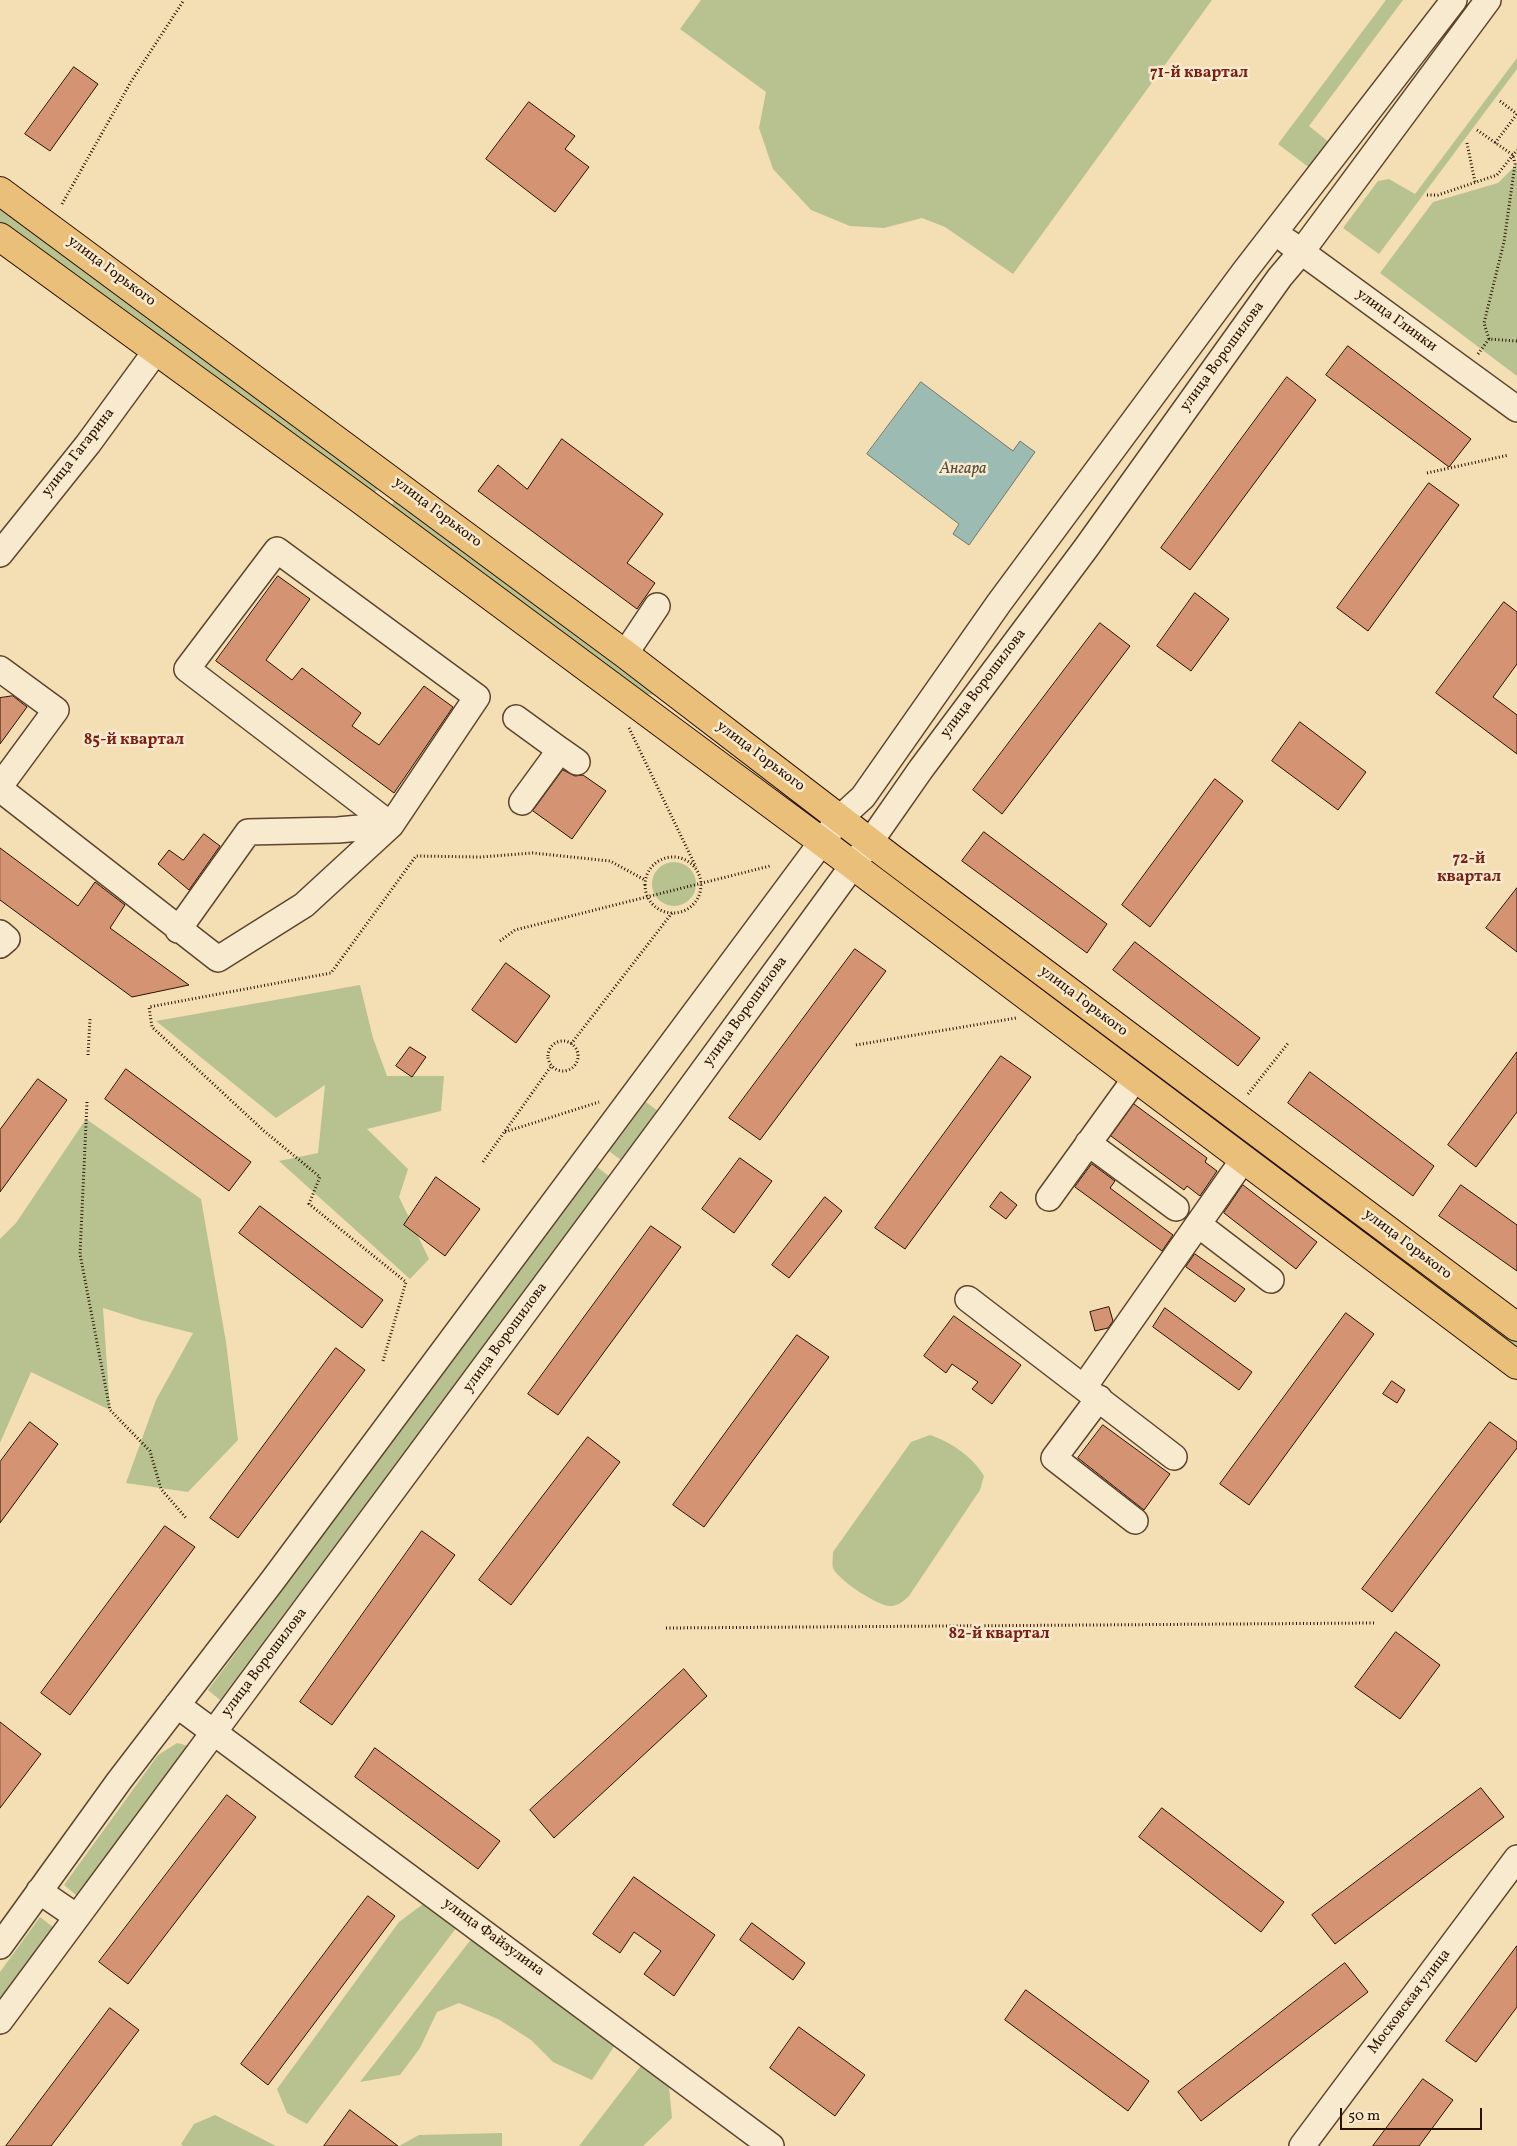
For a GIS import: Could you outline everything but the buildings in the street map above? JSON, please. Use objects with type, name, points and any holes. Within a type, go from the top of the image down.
[{"type":"main road","name":"улица Горького","points":[[0,191],[625,654],[870,842],[1517,1327]]},
{"type":"main road","name":"улица Горького","points":[[0,237],[361,500],[822,842],[1517,1365]]},
{"type":"main road","points":[[361,500],[374,506],[384,502],[389,487],[383,473]]},
{"type":"street","points":[[0,1946],[119,1781],[273,1580],[840,818],[863,797],[999,604],[1244,272],[1454,0]]},
{"type":"street","name":"улица Ворошилова","points":[[0,2021],[395,1489],[853,866],[921,769],[1086,548],[1280,277],[1302,251],[1488,0]]},
{"type":"street","name":"улица Глинки","points":[[1276,233],[1517,409]]},
{"type":"street","name":"улица Гагарина","points":[[0,554],[88,444],[156,351]]},
{"type":"street","points":[[0,669],[56,710],[0,788],[178,930],[218,959],[304,904],[391,825],[477,697],[277,550],[187,669],[391,825]]},
{"type":"street","points":[[625,654],[657,606]]},
{"type":"street","points":[[516,718],[568,756],[522,802]]},
{"type":"street","points":[[178,930],[248,832],[338,830],[391,825]]},
{"type":"street","points":[[0,933],[7,939],[0,945]]},
{"type":"street","points":[[1049,1198],[1136,1079]]},
{"type":"street","points":[[1088,1143],[1176,1208]]},
{"type":"street","points":[[592,1152],[625,1176]]},
{"type":"street","points":[[1135,1521],[1054,1458],[1091,1392],[1243,1160]]},
{"type":"street","points":[[1199,1225],[1272,1280]]},
{"type":"street","points":[[968,1299],[1174,1457]]},
{"type":"street","name":"улица Файзулина","points":[[177,1705],[771,2146]]},
{"type":"street","name":"Московская улица","points":[[1302,2146],[1517,1858]]},
{"type":"street","points":[[39,1892],[77,1917]]},
{"type":"path","points":[[62,204],[132,80],[184,0]]},
{"type":"path","points":[[1495,143],[1517,114],[1500,101]]},
{"type":"path","points":[[1477,130],[1513,155],[1515,164],[1504,242],[1484,323],[1489,338]]},
{"type":"path","points":[[1467,143],[1475,182]]},
{"type":"path","points":[[1428,195],[1438,195],[1497,175],[1517,150]]},
{"type":"path","points":[[1489,338],[1517,340]]},
{"type":"path","points":[[1475,358],[1489,338]]},
{"type":"path","points":[[1427,473],[1509,454]]},
{"type":"path","points":[[571,1044],[672,913],[689,908],[700,895],[701,883],[697,869],[626,723]]},
{"type":"path","points":[[383,1361],[406,1282],[309,1204],[320,1177],[264,1131],[152,1027],[149,1007],[331,973],[416,856],[480,856],[532,853],[610,861],[645,880]]},
{"type":"path","points":[[672,913],[654,906],[648,897],[645,880],[654,864],[672,857],[690,862],[697,869]]},
{"type":"path","points":[[500,941],[515,930],[770,866]]},
{"type":"path","points":[[856,1045],[1022,1017]]},
{"type":"path","points":[[88,1055],[90,1019]]},
{"type":"path","points":[[483,1162],[552,1066],[549,1052],[554,1044],[563,1041],[575,1047],[578,1057],[574,1066],[570,1069],[560,1070],[552,1066]]},
{"type":"path","points":[[1248,1094],[1289,1042]]},
{"type":"path","points":[[87,1102],[80,1254],[110,1410],[150,1451],[161,1490],[186,1518]]},
{"type":"path","points":[[504,1132],[600,1102]]},
{"type":"path","points":[[666,1628],[1374,1624]]},
{"type":"green space","points":[[701,0],[1212,0],[1013,274],[945,227],[922,218],[884,228],[850,226],[811,210],[773,169],[759,128],[766,92],[680,29]]},
{"type":"green space","points":[[1386,0],[1403,0],[1309,126],[1330,143],[1311,169],[1278,144]]},
{"type":"green space","points":[[1517,58],[1517,69],[1379,254],[1343,228],[1378,181],[1389,179],[1415,194]]},
{"type":"green space","points":[[1517,164],[1517,376],[1380,273],[1433,202],[1498,183]]},
{"type":"green space","points":[[0,204],[381,484],[371,498],[0,225]]},
{"type":"green space","points":[[398,496],[659,696],[637,692],[388,510]]},
{"type":"green space","points":[[670,862],[678,862],[690,868],[696,884],[690,900],[678,906],[670,906],[658,900],[652,888],[652,880],[658,868]]},
{"type":"green space","points":[[360,985],[373,1038],[387,1076],[444,1076],[441,1111],[367,1129],[408,1169],[399,1197],[429,1259],[410,1279],[279,1161],[318,1153],[325,1085],[276,1118],[156,1021]]},
{"type":"green space","points":[[646,1102],[658,1111],[621,1160],[609,1151]]},
{"type":"green space","points":[[86,1119],[201,1199],[226,1342],[238,1440],[188,1492],[126,1483],[156,1400],[193,1333],[103,1308],[110,1410],[31,1372],[0,1443],[0,1239],[16,1223]]},
{"type":"green space","points":[[1239,1132],[1517,1337],[1517,1352],[1232,1140]]},
{"type":"green space","points":[[597,1167],[609,1176],[220,1700],[208,1690]]},
{"type":"green space","points":[[930,1435],[961,1451],[974,1463],[984,1476],[980,1490],[909,1596],[897,1605],[892,1606],[878,1603],[851,1586],[836,1573],[833,1568],[833,1552],[911,1442]]},
{"type":"green space","points":[[177,1743],[189,1746],[76,1895],[64,1885],[158,1755]]},
{"type":"green space","points":[[423,1904],[460,1923],[307,2124],[287,2113],[277,2089],[399,1922]]},
{"type":"green space","points":[[40,1917],[53,1927],[0,1999],[0,1972]]},
{"type":"green space","points":[[476,1933],[619,2039],[592,2080],[553,2062],[531,2040],[498,2019],[459,2003],[437,2012],[420,2048],[400,2075],[360,2082]]},
{"type":"green space","points":[[643,2063],[668,2076],[672,2118],[643,2146],[579,2146]]},
{"type":"green space","points":[[215,2115],[276,2146],[183,2146],[181,2144],[194,2124]]},
{"type":"green space","points":[[502,2133],[502,2146],[399,2146],[419,2135]]},
{"type":"water","name":"Ангара","points":[[921,382],[1013,451],[1020,441],[1035,452],[969,545],[953,534],[959,524],[867,454]]},
{"type":"district","name":"71-й квартал","points":[[1199,74]]},
{"type":"district","name":"85-й квартал","points":[[134,741]]},
{"type":"district","name":"72-й квартал","points":[[1469,869]]},
{"type":"district","name":"82-й квартал","points":[[999,1635]]}]
